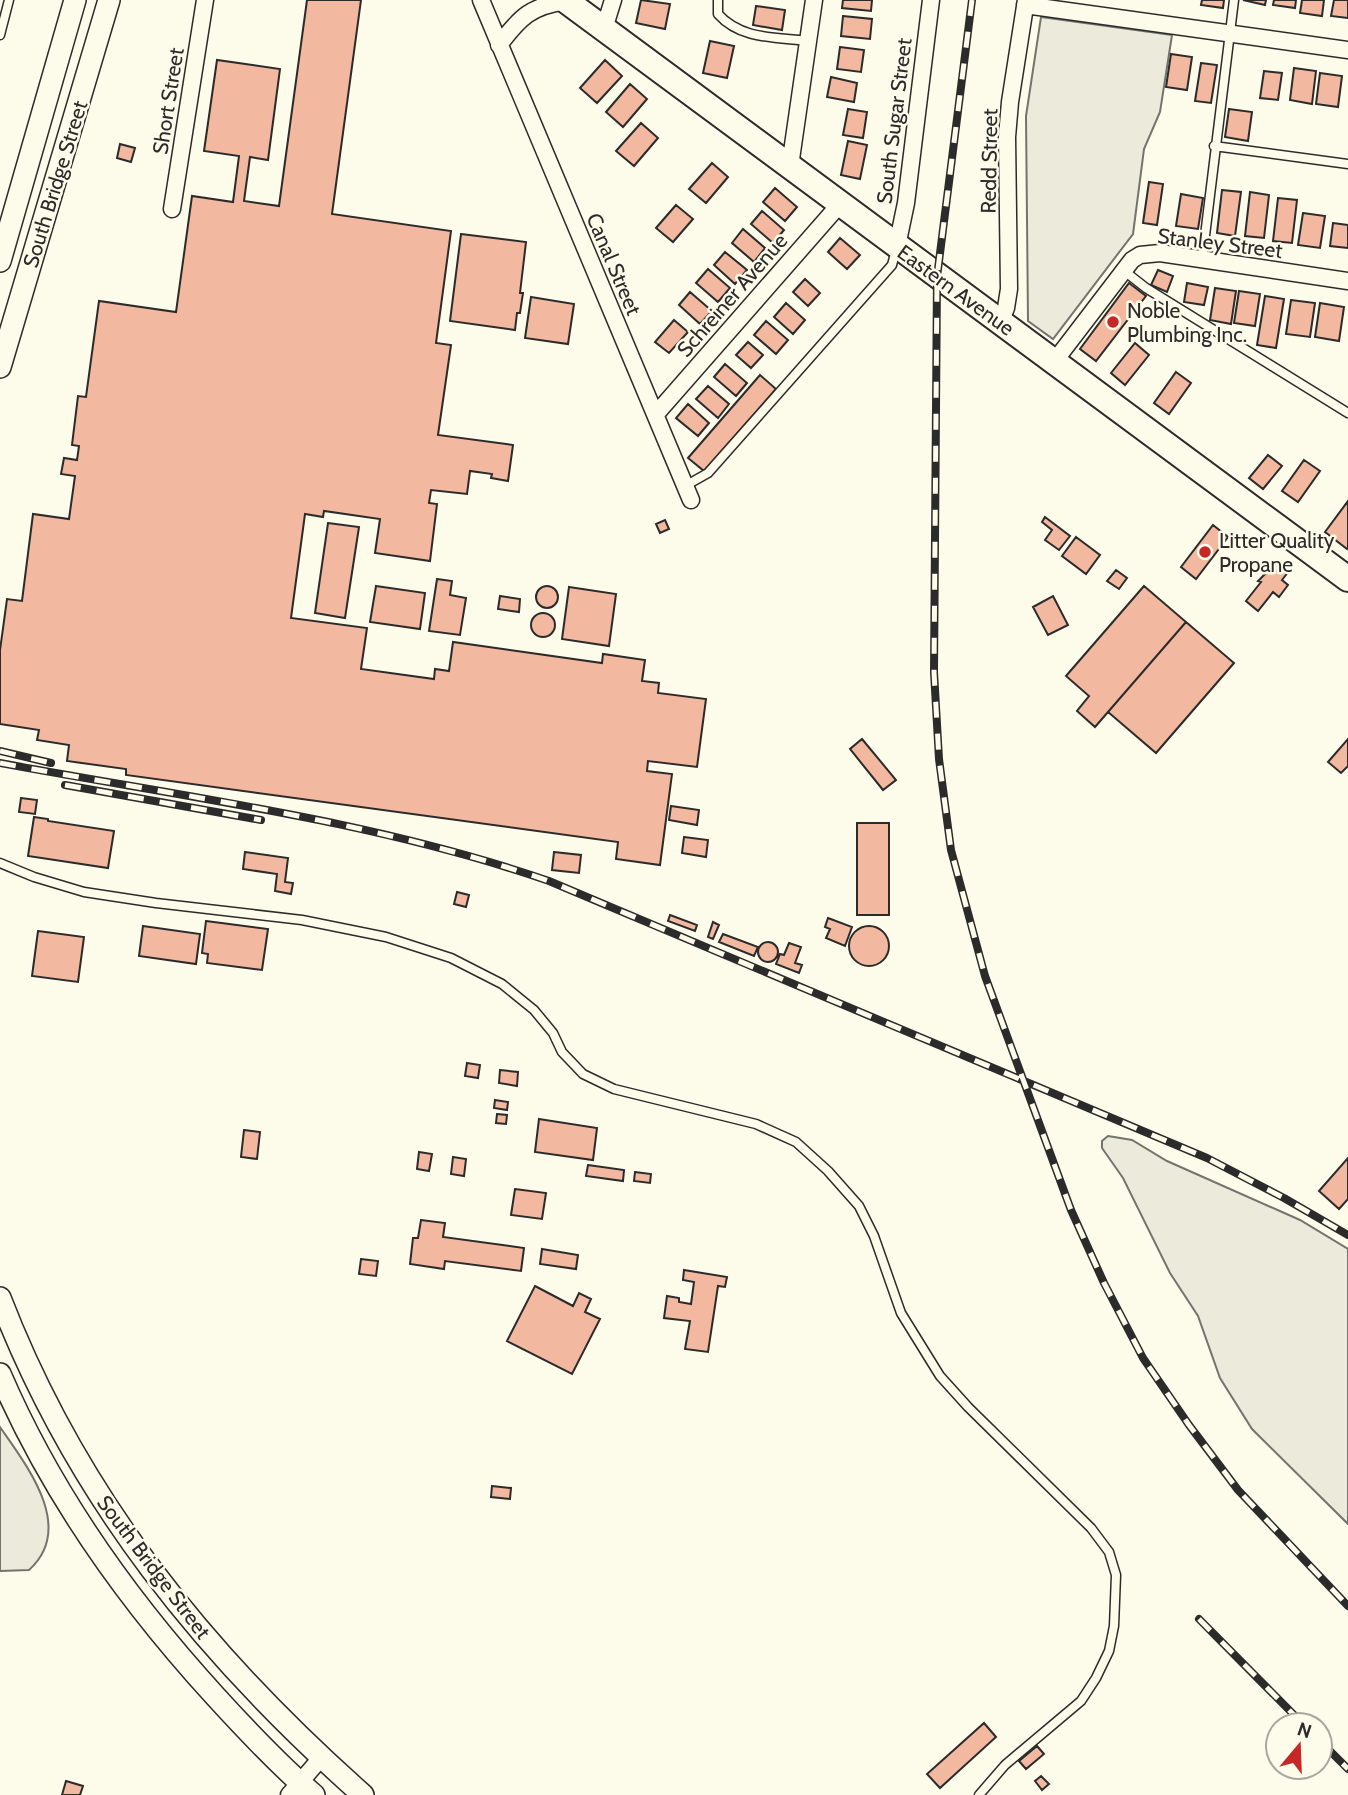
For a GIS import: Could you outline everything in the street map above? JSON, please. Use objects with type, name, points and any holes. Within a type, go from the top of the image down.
[{"type":"main road","name":"South Bridge Street","points":[[0,261],[75,0]]},
{"type":"main road","name":"South Bridge Street","points":[[0,367],[108,0]]},
{"type":"main road","name":"Eastern Avenue","points":[[566,1],[1348,579]]},
{"type":"main road","name":"South Bridge Street","points":[[0,1298],[38,1384],[68,1440],[101,1497],[145,1562],[180,1609],[227,1663],[321,1758],[363,1795]]},
{"type":"main road","name":"South Bridge Street","points":[[0,1374],[32,1440],[68,1504],[118,1577],[177,1654],[300,1791]]},
{"type":"street","name":"Short Street","points":[[172,209],[205,0]]},
{"type":"street","name":"Canal Street","points":[[481,0],[688,493]]},
{"type":"street","points":[[604,29],[613,0]]},
{"type":"street","points":[[790,166],[814,0]]},
{"type":"street","name":"South Sugar Street","points":[[897,246],[906,203],[931,0]]},
{"type":"street","points":[[499,45],[515,24],[531,10],[566,1]]},
{"type":"street","points":[[1025,3],[1348,50]]},
{"type":"street","name":"Redd Street","points":[[1000,322],[1010,289],[1007,137],[1025,3]]},
{"type":"street","name":"Schreiner Avenue","points":[[656,414],[840,204]]},
{"type":"street","name":"Stanley Street","points":[[1054,362],[1123,270],[1140,255],[1149,253],[1348,281]]},
{"type":"street","points":[[300,1791],[321,1758]]},
{"type":"lane","points":[[0,35],[9,0]]},
{"type":"lane","points":[[718,0],[718,14],[735,29],[751,35],[809,41]]},
{"type":"lane","points":[[1202,260],[1234,0]]},
{"type":"lane","points":[[1214,146],[1348,164]]},
{"type":"lane","points":[[688,493],[892,265],[897,246]]},
{"type":"lane","points":[[1123,270],[1146,288],[1348,413]]},
{"type":"lane","points":[[0,863],[34,877],[85,892],[302,920],[386,937],[451,958],[502,984],[534,1010],[553,1033],[562,1052],[583,1074],[614,1089],[756,1124],[796,1142],[828,1171],[859,1206],[874,1236],[901,1313],[940,1376],[1091,1528],[1109,1552],[1116,1575],[1114,1626],[1109,1651],[1096,1678],[1081,1701],[1005,1765],[979,1795]]},
{"type":"shaded area","points":[[1041,17],[1172,35],[1160,112],[1144,149],[1133,234],[1053,339],[1028,321],[1026,116]]},
{"type":"shaded area","points":[[1108,1136],[1132,1140],[1167,1161],[1300,1220],[1348,1249],[1348,1524],[1252,1429],[1220,1378],[1198,1316],[1170,1273],[1123,1178],[1102,1148],[1102,1141]]},
{"type":"shaded area","points":[[0,1427],[33,1478],[48,1517],[48,1535],[42,1553],[29,1570],[0,1571]]},
{"type":"building","points":[[307,0],[361,0],[332,214],[451,231],[436,343],[451,345],[438,435],[513,445],[508,481],[491,478],[492,474],[470,471],[467,494],[431,490],[429,503],[437,504],[430,561],[375,553],[380,519],[324,511],[323,517],[305,514],[291,618],[367,628],[361,669],[434,679],[435,669],[449,671],[453,642],[602,663],[603,654],[645,660],[642,681],[659,683],[658,693],[706,699],[697,767],[648,761],[647,771],[672,774],[660,865],[616,859],[618,842],[126,775],[126,769],[67,761],[69,745],[37,740],[39,730],[0,724],[0,650],[7,599],[22,601],[33,514],[69,519],[75,476],[61,474],[64,458],[77,460],[79,446],[72,445],[78,396],[86,397],[99,301],[176,312],[192,196],[233,202],[239,156],[204,151],[217,60],[280,69],[268,160],[250,157],[244,201],[279,206]]},
{"type":"building","points":[[641,0],[670,4],[665,29],[636,23]]},
{"type":"building","points":[[843,0],[872,0],[871,11],[842,8]]},
{"type":"building","points":[[1202,0],[1224,0],[1223,8],[1201,5]]},
{"type":"building","points":[[1243,0],[1266,0],[1265,5]]},
{"type":"building","points":[[1274,0],[1296,0],[1295,8],[1273,5]]},
{"type":"building","points":[[1302,0],[1324,0],[1322,16],[1300,13]]},
{"type":"building","points":[[1334,0],[1348,0],[1348,18],[1331,16]]},
{"type":"building","points":[[756,6],[785,10],[782,30],[753,25]]},
{"type":"building","points":[[843,16],[872,19],[870,39],[841,36]]},
{"type":"building","points":[[710,41],[734,46],[727,78],[703,73]]},
{"type":"building","points":[[840,47],[864,50],[861,72],[837,69]]},
{"type":"building","points":[[1171,54],[1192,57],[1187,90],[1166,87]]},
{"type":"building","points":[[605,60],[622,76],[597,103],[580,88]]},
{"type":"building","points":[[1201,63],[1217,65],[1211,103],[1195,101]]},
{"type":"building","points":[[1294,68],[1316,71],[1312,104],[1290,100]]},
{"type":"building","points":[[1264,71],[1282,73],[1278,100],[1260,98]]},
{"type":"building","points":[[1320,73],[1342,76],[1338,107],[1316,104]]},
{"type":"building","points":[[831,77],[857,83],[854,102],[827,97]]},
{"type":"building","points":[[630,84],[647,99],[623,127],[606,112]]},
{"type":"building","points":[[848,109],[867,112],[863,138],[843,135]]},
{"type":"building","points":[[1229,109],[1252,112],[1248,141],[1225,137]]},
{"type":"building","points":[[641,123],[658,138],[634,166],[616,151]]},
{"type":"building","points":[[848,141],[867,145],[860,179],[841,175]]},
{"type":"building","points":[[120,144],[135,148],[131,162],[117,158]]},
{"type":"building","points":[[712,163],[728,177],[706,203],[689,189]]},
{"type":"building","points":[[1149,182],[1163,184],[1157,225],[1143,223]]},
{"type":"building","points":[[775,188],[797,207],[785,221],[763,202]]},
{"type":"building","points":[[1222,190],[1241,192],[1235,236],[1217,233]]},
{"type":"building","points":[[1250,192],[1269,195],[1264,238],[1245,236]]},
{"type":"building","points":[[1181,194],[1203,198],[1198,229],[1176,226]]},
{"type":"building","points":[[1278,198],[1297,200],[1292,243],[1273,241]]},
{"type":"building","points":[[676,205],[693,219],[673,242],[656,228]]},
{"type":"building","points":[[762,211],[784,230],[773,243],[751,224]]},
{"type":"building","points":[[1303,213],[1325,216],[1320,248],[1298,245]]},
{"type":"building","points":[[1333,223],[1348,225],[1348,248],[1330,246]]},
{"type":"building","points":[[743,229],[765,248],[754,262],[732,243]]},
{"type":"building","points":[[461,234],[526,242],[520,293],[523,293],[515,330],[450,321]]},
{"type":"building","points":[[840,238],[860,255],[847,269],[828,252]]},
{"type":"building","points":[[725,252],[747,270],[735,284],[714,265]]},
{"type":"building","points":[[708,269],[730,288],[718,302],[696,283]]},
{"type":"building","points":[[1158,270],[1173,276],[1167,292],[1151,285]]},
{"type":"building","points":[[805,279],[820,293],[808,306],[793,292]]},
{"type":"building","name":"Noble Plumbing Inc.","points":[[1129,283],[1146,296],[1096,361],[1080,349]]},
{"type":"building","points":[[1187,283],[1208,287],[1204,305],[1184,302]]},
{"type":"building","points":[[1215,288],[1236,291],[1231,324],[1210,320]]},
{"type":"building","points":[[1239,291],[1260,294],[1255,326],[1234,323]]},
{"type":"building","points":[[690,292],[712,311],[700,324],[679,305]]},
{"type":"building","points":[[1265,296],[1284,299],[1276,348],[1257,345]]},
{"type":"building","points":[[531,297],[574,304],[568,344],[525,338]]},
{"type":"building","points":[[1291,300],[1315,303],[1310,337],[1286,334]]},
{"type":"building","points":[[786,303],[805,320],[793,334],[774,317]]},
{"type":"building","points":[[1320,303],[1344,307],[1339,341],[1315,337]]},
{"type":"building","points":[[674,320],[688,332],[669,353],[655,342]]},
{"type":"building","points":[[766,321],[788,340],[776,354],[754,335]]},
{"type":"building","points":[[748,342],[763,355],[751,368],[736,355]]},
{"type":"building","points":[[1135,343],[1149,355],[1125,385],[1111,373]]},
{"type":"building","points":[[725,364],[747,383],[736,396],[714,377]]},
{"type":"building","points":[[1176,372],[1191,383],[1169,414],[1154,403]]},
{"type":"building","points":[[760,375],[776,389],[704,471],[688,458]]},
{"type":"building","points":[[708,386],[729,404],[718,418],[696,399]]},
{"type":"building","points":[[688,404],[709,423],[698,436],[676,418]]},
{"type":"building","points":[[1268,455],[1282,466],[1263,489],[1249,478]]},
{"type":"building","points":[[1304,460],[1320,471],[1298,502],[1282,491]]},
{"type":"building","points":[[1348,501],[1348,547],[1347,549],[1325,532]]},
{"type":"building","points":[[1045,517],[1070,536],[1059,550],[1045,540],[1052,530],[1042,522]]},
{"type":"building","points":[[665,520],[669,529],[660,533],[656,524]]},
{"type":"building","points":[[328,523],[359,527],[345,618],[315,613]]},
{"type":"building","name":"Litter Quality Propane","points":[[1213,525],[1228,537],[1196,579],[1181,567]]},
{"type":"building","points":[[1076,537],[1100,555],[1086,574],[1062,556]]},
{"type":"building","points":[[1277,562],[1289,571],[1282,580],[1288,585],[1279,597],[1273,592],[1258,611],[1246,601],[1261,582],[1258,581]]},
{"type":"building","points":[[1116,570],[1127,578],[1119,589],[1107,581]]},
{"type":"building","points":[[437,579],[452,581],[450,595],[466,598],[460,635],[429,631]]},
{"type":"building","points":[[376,586],[425,593],[420,629],[370,622]]},
{"type":"building","points":[[547,586],[555,589],[558,597],[555,605],[547,608],[539,605],[536,597],[539,589]]},
{"type":"building","points":[[1144,586],[1186,622],[1095,727],[1077,711],[1089,696],[1066,676]]},
{"type":"building","points":[[569,587],[616,594],[609,646],[562,639]]},
{"type":"building","points":[[500,596],[520,599],[519,612],[498,609]]},
{"type":"building","points":[[1053,596],[1068,625],[1048,635],[1033,607]]},
{"type":"building","points":[[543,613],[551,617],[555,625],[551,633],[543,637],[535,633],[531,625],[535,617]]},
{"type":"building","points":[[1186,622],[1234,663],[1156,753],[1108,712]]},
{"type":"building","points":[[862,739],[896,780],[883,790],[850,749]]},
{"type":"building","points":[[1348,739],[1348,766],[1341,773],[1328,762]]},
{"type":"building","points":[[21,798],[37,800],[35,814],[19,812]]},
{"type":"building","points":[[671,806],[699,810],[697,825],[669,820]]},
{"type":"building","points":[[34,817],[114,831],[108,868],[28,856]]},
{"type":"building","points":[[857,823],[889,823],[889,915],[857,915]]},
{"type":"building","points":[[684,837],[708,840],[706,857],[682,853]]},
{"type":"building","points":[[245,852],[288,858],[285,882],[293,883],[291,894],[275,891],[277,874],[243,869]]},
{"type":"building","points":[[554,852],[581,855],[579,873],[552,870]]},
{"type":"building","points":[[457,892],[469,895],[466,907],[454,904]]},
{"type":"building","points":[[670,915],[697,925],[695,931],[668,921]]},
{"type":"building","points":[[828,918],[852,927],[845,946],[826,938],[830,929],[825,927]]},
{"type":"building","points":[[206,921],[268,929],[262,970],[207,963],[208,954],[202,953]]},
{"type":"building","points":[[713,922],[719,925],[713,939],[708,937]]},
{"type":"building","points":[[143,926],[200,934],[196,964],[139,956]]},
{"type":"building","points":[[869,926],[883,932],[889,946],[883,960],[869,966],[855,960],[849,946],[855,932]]},
{"type":"building","points":[[38,931],[84,937],[78,982],[32,976]]},
{"type":"building","points":[[723,934],[758,947],[754,956],[719,942]]},
{"type":"building","points":[[764,942],[772,942],[778,952],[772,962],[764,962],[758,956],[758,948]]},
{"type":"building","points":[[789,943],[801,947],[795,963],[802,965],[799,973],[776,964]]},
{"type":"building","points":[[467,1063],[480,1065],[478,1078],[465,1076]]},
{"type":"building","points":[[500,1070],[518,1072],[517,1086],[499,1083]]},
{"type":"building","points":[[495,1100],[508,1102],[507,1110],[494,1108]]},
{"type":"building","points":[[497,1114],[507,1115],[506,1124],[496,1123]]},
{"type":"building","points":[[539,1119],[597,1128],[593,1160],[535,1152]]},
{"type":"building","points":[[244,1130],[260,1132],[257,1159],[241,1157]]},
{"type":"building","points":[[419,1152],[432,1154],[429,1171],[417,1169]]},
{"type":"building","points":[[453,1157],[466,1159],[464,1176],[451,1174]]},
{"type":"building","points":[[1348,1158],[1348,1199],[1339,1209],[1319,1191]]},
{"type":"building","points":[[588,1165],[624,1170],[623,1181],[586,1176]]},
{"type":"building","points":[[635,1172],[651,1174],[650,1183],[634,1181]]},
{"type":"building","points":[[515,1189],[546,1193],[542,1219],[511,1215]]},
{"type":"building","points":[[421,1220],[445,1223],[443,1237],[524,1248],[521,1271],[445,1261],[444,1269],[410,1264],[413,1238],[418,1238]]},
{"type":"building","points":[[542,1249],[578,1255],[576,1269],[540,1264]]},
{"type":"building","points":[[361,1259],[378,1261],[376,1276],[359,1274]]},
{"type":"building","points":[[684,1270],[727,1277],[725,1287],[718,1286],[708,1352],[685,1349],[690,1321],[664,1318],[667,1296],[691,1304],[694,1282],[683,1280]]},
{"type":"building","points":[[535,1286],[573,1306],[579,1293],[591,1299],[585,1312],[600,1319],[572,1374],[507,1341]]},
{"type":"building","points":[[492,1486],[511,1488],[510,1499],[491,1497]]},
{"type":"building","points":[[984,1723],[996,1737],[940,1788],[927,1774]]},
{"type":"building","points":[[1037,1746],[1044,1754],[1026,1769],[1019,1761]]},
{"type":"building","points":[[1041,1776],[1049,1784],[1042,1790],[1035,1781]]},
{"type":"building","points":[[66,1781],[83,1786],[80,1795],[62,1795]]},
{"type":"railway","points":[[972,0],[937,277],[934,672],[939,759],[951,850],[985,976],[1071,1210],[1104,1283],[1143,1358],[1238,1490],[1348,1606]]},
{"type":"railway","points":[[0,751],[51,763]]},
{"type":"railway","points":[[0,763],[346,826],[482,860],[549,881],[1207,1158],[1348,1235]]},
{"type":"railway","points":[[65,785],[261,820]]},
{"type":"railway","points":[[1199,1619],[1290,1711]]},
{"type":"railway","points":[[1334,1755],[1348,1769]]},
{"type":"place","name":"Noble Plumbing Inc.","points":[[1113,322]]},
{"type":"place","name":"Litter Quality Propane","points":[[1205,552]]}]
